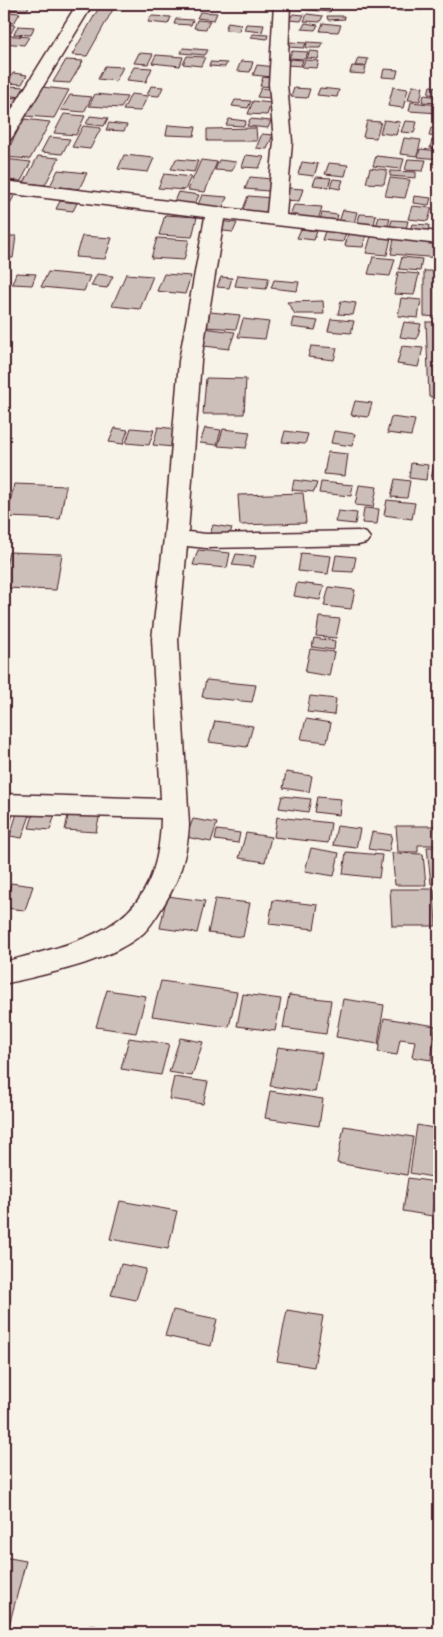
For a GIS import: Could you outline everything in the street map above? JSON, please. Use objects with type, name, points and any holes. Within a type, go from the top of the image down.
[{"type":"street","points":[[4,136],[85,4]]},
{"type":"street","points":[[276,221],[283,142],[278,84],[282,4]]},
{"type":"street","points":[[4,187],[215,214],[439,238]]},
{"type":"street","points":[[4,973],[76,954],[131,929],[161,890],[169,869],[175,837],[175,809],[165,639],[176,538],[190,361],[215,214]]},
{"type":"street","points":[[176,538],[206,540],[358,538]]},
{"type":"street","points":[[4,804],[175,809]]},
{"type":"building","points":[[12,4],[30,4],[27,10],[9,9]]},
{"type":"building","points":[[101,4],[116,4],[87,56],[72,55]]},
{"type":"building","points":[[302,4],[333,4],[330,12],[300,9]]},
{"type":"building","points":[[391,4],[407,6],[405,11],[389,10]]},
{"type":"building","points":[[409,4],[424,4],[422,10],[408,9]]},
{"type":"building","points":[[8,12],[20,13],[14,23],[4,22]]},
{"type":"building","points":[[200,12],[217,13],[214,20],[197,18]]},
{"type":"building","points":[[293,14],[304,15],[301,21],[289,20]]},
{"type":"building","points":[[307,14],[323,16],[320,22],[304,21]]},
{"type":"building","points":[[151,16],[171,17],[168,24],[148,22]]},
{"type":"building","points":[[327,16],[344,16],[345,19],[328,20]]},
{"type":"building","points":[[176,19],[193,20],[191,25],[174,24]]},
{"type":"building","points":[[197,20],[210,21],[206,29],[194,28]]},
{"type":"building","points":[[228,22],[241,24],[239,31],[225,30]]},
{"type":"building","points":[[305,23],[318,25],[315,30],[302,29]]},
{"type":"building","points":[[323,23],[341,25],[338,32],[320,31]]},
{"type":"building","points":[[4,24],[15,25],[11,33],[4,32]]},
{"type":"building","points":[[246,24],[264,25],[262,32],[244,30]]},
{"type":"building","points":[[18,26],[34,27],[31,35],[14,34]]},
{"type":"building","points":[[253,34],[268,35],[267,39],[251,37]]},
{"type":"building","points":[[4,35],[29,37],[24,45],[4,43]]},
{"type":"building","points":[[289,42],[306,43],[304,48],[288,47]]},
{"type":"building","points":[[307,42],[323,43],[321,48],[306,48]]},
{"type":"building","points":[[183,48],[208,50],[205,55],[181,53]]},
{"type":"building","points":[[292,51],[308,52],[305,59],[289,58]]},
{"type":"building","points":[[310,51],[320,52],[318,59],[307,58]]},
{"type":"building","points":[[139,53],[153,54],[148,64],[134,63]]},
{"type":"building","points":[[156,55],[183,57],[180,66],[152,63]]},
{"type":"building","points":[[187,56],[205,57],[201,66],[183,64]]},
{"type":"building","points":[[358,58],[368,59],[366,66],[355,66]]},
{"type":"building","points":[[290,59],[303,60],[301,66],[287,65]]},
{"type":"building","points":[[66,60],[83,61],[70,83],[53,82]]},
{"type":"building","points":[[305,60],[319,61],[317,68],[302,67]]},
{"type":"building","points":[[241,61],[253,62],[250,72],[237,71]]},
{"type":"building","points":[[210,62],[227,63],[225,67],[209,66]]},
{"type":"building","points":[[257,65],[275,67],[272,77],[253,75]]},
{"type":"building","points":[[105,66],[123,67],[116,81],[98,79]]},
{"type":"building","points":[[352,66],[366,67],[364,74],[350,73]]},
{"type":"building","points":[[134,67],[152,68],[146,82],[127,80]]},
{"type":"building","points":[[384,69],[398,70],[396,78],[382,77]]},
{"type":"building","points":[[13,73],[27,75],[22,84],[8,83]]},
{"type":"building","points":[[263,77],[278,79],[274,87],[260,86]]},
{"type":"building","points":[[8,86],[27,87],[22,97],[4,95]]},
{"type":"building","points":[[151,86],[163,87],[159,96],[147,95]]},
{"type":"building","points":[[412,86],[423,87],[420,101],[408,100]]},
{"type":"building","points":[[430,86],[439,87],[439,95],[428,94]]},
{"type":"building","points":[[42,87],[69,90],[54,118],[26,116]]},
{"type":"building","points":[[393,87],[408,89],[403,108],[388,106]]},
{"type":"building","points":[[261,88],[275,90],[271,98],[257,97]]},
{"type":"building","points":[[294,88],[310,89],[307,98],[291,97]]},
{"type":"building","points":[[320,88],[339,90],[337,97],[317,95]]},
{"type":"building","points":[[95,94],[127,97],[121,108],[89,106]]},
{"type":"building","points":[[131,94],[148,96],[140,111],[123,110]]},
{"type":"building","points":[[70,95],[92,97],[84,112],[61,110]]},
{"type":"building","points":[[424,95],[439,97],[439,103],[422,102]]},
{"type":"building","points":[[4,97],[20,98],[16,105],[4,104]]},
{"type":"building","points":[[235,100],[251,101],[248,108],[232,106]]},
{"type":"building","points":[[253,101],[271,103],[267,115],[248,114]]},
{"type":"building","points":[[411,102],[439,105],[439,113],[409,111]]},
{"type":"building","points":[[4,106],[13,106],[8,116],[4,115]]},
{"type":"building","points":[[64,114],[85,116],[76,135],[54,133]]},
{"type":"building","points":[[90,116],[108,118],[104,126],[86,124]]},
{"type":"building","points":[[24,119],[50,122],[30,159],[4,157]]},
{"type":"building","points":[[229,119],[246,121],[244,126],[226,125]]},
{"type":"building","points":[[250,119],[271,121],[268,128],[247,126]]},
{"type":"building","points":[[384,120],[400,122],[396,135],[380,133]]},
{"type":"building","points":[[367,121],[381,122],[376,138],[363,137]]},
{"type":"building","points":[[405,121],[417,122],[414,133],[401,132]]},
{"type":"building","points":[[109,123],[127,125],[124,131],[106,130]]},
{"type":"building","points":[[168,125],[196,127],[194,136],[166,135]]},
{"type":"building","points":[[83,126],[101,128],[90,149],[72,147]]},
{"type":"building","points":[[256,128],[257,141],[207,141],[207,129]]},
{"type":"building","points":[[431,128],[439,129],[439,137],[429,136]]},
{"type":"building","points":[[262,134],[273,135],[267,149],[256,148]]},
{"type":"building","points":[[49,137],[70,139],[62,154],[41,152]]},
{"type":"building","points":[[404,138],[421,140],[417,156],[400,154]]},
{"type":"building","points":[[432,140],[439,141],[439,149],[430,148]]},
{"type":"building","points":[[420,149],[439,151],[439,159],[418,157]]},
{"type":"building","points":[[124,155],[154,158],[148,172],[118,169]]},
{"type":"building","points":[[246,155],[264,157],[259,168],[242,167]]},
{"type":"building","points":[[38,156],[59,158],[45,185],[24,183]]},
{"type":"building","points":[[376,156],[404,159],[401,169],[373,166]]},
{"type":"building","points":[[4,159],[31,162],[21,181],[4,180]]},
{"type":"building","points":[[176,159],[198,161],[194,172],[171,169]]},
{"type":"building","points":[[408,159],[426,160],[423,171],[405,170]]},
{"type":"building","points":[[201,160],[217,162],[205,192],[188,190]]},
{"type":"building","points":[[219,160],[236,162],[232,171],[215,170]]},
{"type":"building","points":[[302,162],[318,164],[314,176],[298,174]]},
{"type":"building","points":[[329,163],[348,165],[345,176],[325,174]]},
{"type":"building","points":[[370,168],[387,170],[384,184],[366,183]]},
{"type":"building","points":[[58,170],[87,173],[79,189],[50,186]]},
{"type":"building","points":[[390,171],[416,172],[416,178],[390,176]]},
{"type":"building","points":[[164,174],[191,177],[185,190],[158,188]]},
{"type":"building","points":[[250,177],[272,179],[268,191],[245,189]]},
{"type":"building","points":[[316,177],[331,178],[328,187],[313,185]]},
{"type":"building","points":[[390,178],[410,180],[405,198],[385,196]]},
{"type":"building","points":[[333,179],[343,180],[340,189],[330,187]]},
{"type":"building","points":[[288,188],[303,189],[299,201],[284,200]]},
{"type":"building","points":[[4,192],[16,193],[9,205],[4,205]]},
{"type":"building","points":[[178,192],[199,195],[194,206],[173,204]]},
{"type":"building","points":[[202,195],[227,197],[222,210],[197,207]]},
{"type":"building","points":[[248,196],[273,198],[267,214],[242,212]]},
{"type":"building","points":[[414,196],[431,198],[429,205],[413,203]]},
{"type":"building","points":[[60,201],[77,203],[73,211],[56,209]]},
{"type":"building","points":[[294,205],[322,207],[318,220],[289,217]]},
{"type":"building","points":[[412,206],[432,208],[428,221],[408,219]]},
{"type":"building","points":[[343,210],[357,212],[354,223],[339,222]]},
{"type":"building","points":[[322,213],[338,215],[336,221],[320,220]]},
{"type":"building","points":[[360,214],[376,215],[374,225],[357,224]]},
{"type":"building","points":[[165,215],[197,217],[192,237],[159,235]]},
{"type":"building","points":[[379,217],[390,218],[388,227],[376,226]]},
{"type":"building","points":[[392,220],[408,221],[406,229],[390,227]]},
{"type":"building","points":[[218,221],[237,223],[233,232],[214,230]]},
{"type":"building","points":[[412,224],[429,225],[428,232],[410,231]]},
{"type":"building","points":[[301,229],[317,231],[314,240],[297,238]]},
{"type":"building","points":[[325,231],[346,233],[343,242],[322,240]]},
{"type":"building","points":[[348,234],[366,235],[363,247],[345,246]]},
{"type":"building","points":[[4,236],[16,236],[13,258],[4,258]]},
{"type":"building","points":[[82,236],[112,238],[105,259],[75,257]]},
{"type":"building","points":[[371,236],[391,238],[387,255],[366,253]]},
{"type":"building","points":[[157,238],[189,240],[184,260],[151,258]]},
{"type":"building","points":[[394,238],[439,242],[439,258],[391,254]]},
{"type":"building","points":[[373,257],[395,259],[390,276],[368,274]]},
{"type":"building","points":[[402,257],[422,259],[420,271],[399,269]]},
{"type":"building","points":[[424,271],[439,271],[439,317],[424,316]]},
{"type":"building","points":[[48,272],[90,276],[84,291],[41,287]]},
{"type":"building","points":[[398,272],[419,274],[414,295],[394,294]]},
{"type":"building","points":[[16,273],[36,274],[32,285],[12,284]]},
{"type":"building","points":[[97,274],[113,276],[107,288],[91,286]]},
{"type":"building","points":[[126,274],[153,276],[140,309],[112,306]]},
{"type":"building","points":[[164,274],[191,276],[185,294],[157,291]]},
{"type":"building","points":[[238,275],[269,278],[266,289],[235,286]]},
{"type":"building","points":[[221,277],[232,278],[229,288],[217,287]]},
{"type":"building","points":[[274,280],[299,282],[297,291],[271,288]]},
{"type":"building","points":[[401,298],[421,300],[418,318],[398,316]]},
{"type":"building","points":[[323,301],[324,314],[295,314],[287,302]]},
{"type":"building","points":[[341,301],[356,303],[353,315],[338,314]]},
{"type":"building","points":[[210,312],[240,315],[236,329],[206,327]]},
{"type":"building","points":[[293,318],[318,321],[315,330],[291,327]]},
{"type":"building","points":[[243,319],[269,322],[265,339],[238,337]]},
{"type":"building","points":[[331,319],[354,321],[351,333],[328,331]]},
{"type":"building","points":[[404,322],[421,324],[417,339],[400,337]]},
{"type":"building","points":[[426,322],[439,322],[439,397],[429,397]]},
{"type":"building","points":[[203,328],[235,332],[229,349],[196,345]]},
{"type":"building","points":[[311,346],[337,348],[334,360],[308,357]]},
{"type":"building","points":[[402,346],[423,348],[418,367],[397,364]]},
{"type":"building","points":[[206,378],[246,379],[244,414],[203,414]]},
{"type":"building","points":[[355,401],[372,403],[368,417],[351,415]]},
{"type":"building","points":[[391,417],[415,420],[411,436],[387,433]]},
{"type":"building","points":[[158,427],[178,429],[173,447],[153,445]]},
{"type":"building","points":[[115,428],[128,430],[123,444],[109,442]]},
{"type":"building","points":[[131,428],[154,430],[149,445],[126,443]]},
{"type":"building","points":[[205,428],[221,430],[217,445],[200,443]]},
{"type":"building","points":[[223,429],[250,432],[246,448],[218,446]]},
{"type":"building","points":[[285,431],[308,434],[305,444],[282,442]]},
{"type":"building","points":[[334,431],[355,434],[352,446],[331,443]]},
{"type":"building","points":[[328,452],[348,454],[345,476],[324,474]]},
{"type":"building","points":[[411,463],[428,465],[426,480],[409,478]]},
{"type":"building","points":[[434,465],[439,466],[439,480],[431,479]]},
{"type":"building","points":[[395,479],[410,481],[407,498],[391,497]]},
{"type":"building","points":[[294,480],[317,483],[314,492],[292,490]]},
{"type":"building","points":[[321,482],[353,485],[351,496],[319,493]]},
{"type":"building","points":[[14,484],[66,486],[60,519],[7,517]]},
{"type":"building","points":[[359,485],[377,487],[373,507],[355,505]]},
{"type":"building","points":[[303,493],[306,523],[240,525],[238,495]]},
{"type":"building","points":[[387,500],[415,503],[412,519],[384,515]]},
{"type":"building","points":[[364,508],[379,509],[377,524],[362,523]]},
{"type":"building","points":[[338,511],[357,513],[355,524],[335,522]]},
{"type":"building","points":[[213,525],[232,528],[228,539],[209,537]]},
{"type":"building","points":[[198,550],[230,553],[227,568],[193,565]]},
{"type":"building","points":[[9,552],[62,554],[56,590],[4,588],[4,575]]},
{"type":"building","points":[[301,553],[331,556],[328,574],[298,571]]},
{"type":"building","points":[[236,554],[256,556],[253,567],[232,565]]},
{"type":"building","points":[[336,555],[356,557],[353,572],[333,571]]},
{"type":"building","points":[[297,583],[324,586],[320,600],[294,596]]},
{"type":"building","points":[[329,587],[355,590],[351,609],[324,606]]},
{"type":"building","points":[[319,617],[340,619],[336,638],[316,636]]},
{"type":"building","points":[[314,638],[335,641],[334,650],[312,647]]},
{"type":"building","points":[[310,649],[334,652],[329,676],[305,672]]},
{"type":"building","points":[[206,680],[256,685],[252,702],[202,697]]},
{"type":"building","points":[[310,696],[336,699],[334,715],[307,712]]},
{"type":"building","points":[[306,719],[331,723],[327,742],[301,739]]},
{"type":"building","points":[[215,721],[253,726],[247,747],[209,742]]},
{"type":"building","points":[[286,772],[312,776],[309,792],[283,788]]},
{"type":"building","points":[[282,796],[311,799],[308,812],[279,808]]},
{"type":"building","points":[[317,797],[341,799],[339,815],[314,812]]},
{"type":"building","points":[[69,811],[100,814],[96,832],[65,830]]},
{"type":"building","points":[[34,812],[55,814],[50,830],[29,828]]},
{"type":"building","points":[[4,813],[13,814],[6,840],[4,839]]},
{"type":"building","points":[[17,813],[30,815],[22,838],[10,836]]},
{"type":"building","points":[[277,817],[331,823],[328,843],[274,837]]},
{"type":"building","points":[[193,819],[217,823],[211,842],[186,837]]},
{"type":"building","points":[[337,826],[360,829],[356,848],[333,845]]},
{"type":"building","points":[[396,826],[435,826],[436,845],[418,845],[418,852],[398,852]]},
{"type":"building","points":[[217,830],[240,833],[238,843],[215,840]]},
{"type":"building","points":[[372,832],[392,835],[389,852],[368,849]]},
{"type":"building","points":[[246,833],[271,837],[265,862],[239,858]]},
{"type":"building","points":[[427,847],[439,847],[439,884],[431,884]]},
{"type":"building","points":[[311,848],[339,853],[334,876],[305,871]]},
{"type":"building","points":[[346,852],[382,855],[379,878],[343,874]]},
{"type":"building","points":[[392,853],[423,854],[426,885],[395,885]]},
{"type":"building","points":[[11,883],[33,886],[25,910],[4,908]]},
{"type":"building","points":[[390,889],[434,889],[436,926],[392,926]]},
{"type":"building","points":[[167,896],[205,901],[197,933],[160,928]]},
{"type":"building","points":[[215,899],[250,903],[243,937],[208,933]]},
{"type":"building","points":[[273,900],[318,905],[314,929],[269,924]]},
{"type":"building","points":[[161,981],[237,992],[229,1027],[152,1016]]},
{"type":"building","points":[[107,990],[146,996],[136,1033],[96,1027]]},
{"type":"building","points":[[243,994],[281,999],[275,1031],[237,1026]]},
{"type":"building","points":[[289,995],[331,1000],[326,1034],[283,1028]]},
{"type":"building","points":[[343,999],[384,1005],[378,1044],[336,1037]]},
{"type":"building","points":[[384,1018],[436,1026],[431,1060],[412,1057],[415,1041],[400,1039],[397,1055],[378,1052]]},
{"type":"building","points":[[129,1038],[169,1044],[161,1075],[121,1069]]},
{"type":"building","points":[[180,1038],[203,1042],[192,1076],[169,1072]]},
{"type":"building","points":[[278,1047],[322,1053],[315,1092],[270,1086]]},
{"type":"building","points":[[174,1077],[208,1082],[203,1104],[169,1099]]},
{"type":"building","points":[[270,1091],[323,1099],[319,1126],[265,1118]]},
{"type":"building","points":[[417,1125],[439,1129],[438,1178],[410,1173]]},
{"type":"building","points":[[344,1126],[413,1137],[407,1175],[337,1163]]},
{"type":"building","points":[[439,1177],[439,1224],[433,1223]]},
{"type":"building","points":[[408,1178],[436,1182],[432,1216],[403,1211]]},
{"type":"building","points":[[120,1201],[177,1211],[168,1249],[110,1239]]},
{"type":"building","points":[[121,1264],[146,1269],[136,1300],[111,1295]]},
{"type":"building","points":[[173,1310],[217,1319],[211,1346],[165,1336]]},
{"type":"building","points":[[287,1310],[323,1316],[314,1367],[277,1361]]},
{"type":"building","points":[[4,1557],[26,1561],[7,1633],[4,1633]]},
{"type":"building","points":[[90,1625],[111,1629],[110,1633],[88,1633]]}]
